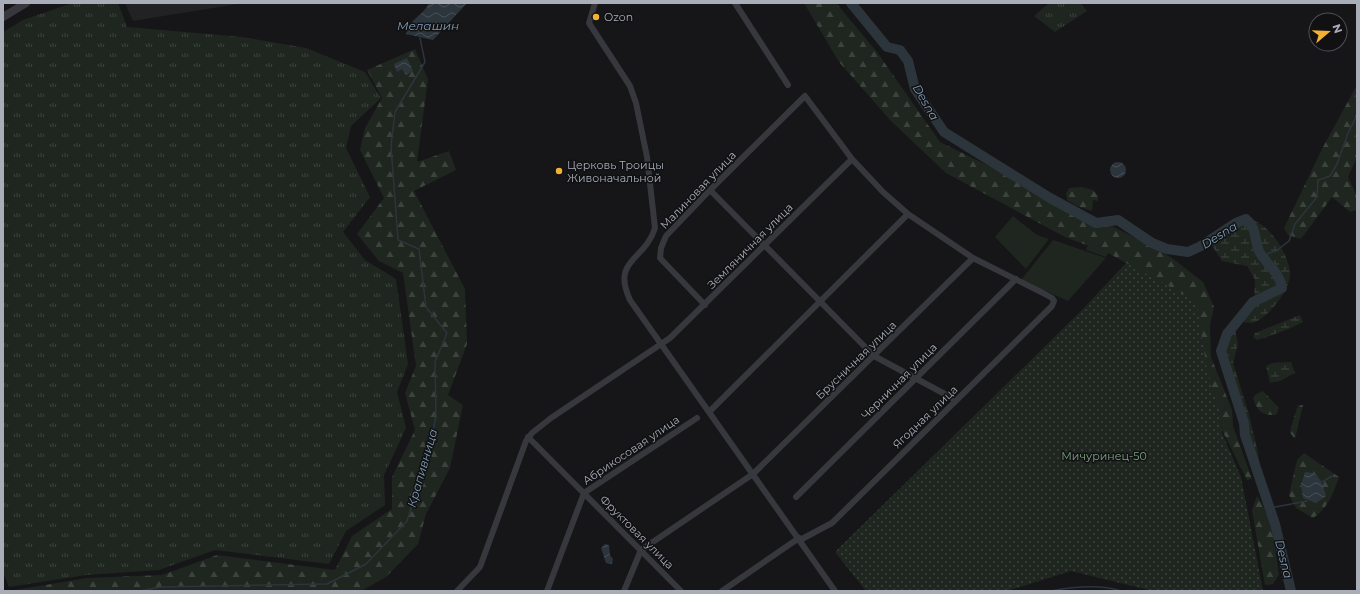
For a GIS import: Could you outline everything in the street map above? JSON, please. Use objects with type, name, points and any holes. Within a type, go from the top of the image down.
[{"type":"street","points":[[3,17],[26,3]]},
{"type":"street","points":[[595,3],[589,23],[630,86],[636,103],[647,157],[655,228],[651,239],[626,267],[624,274],[625,289],[630,300],[835,591]]},
{"type":"street","points":[[735,3],[788,85]]},
{"type":"street","name":"Малиновая улица","points":[[704,305],[660,258],[661,248],[666,236],[805,96],[852,159]]},
{"type":"street","points":[[852,159],[883,192],[908,214],[973,258],[1016,279]]},
{"type":"street","name":"Земляничная улица","points":[[661,344],[670,338],[852,159]]},
{"type":"street","points":[[710,190],[874,356],[956,400]]},
{"type":"street","points":[[709,412],[908,214]]},
{"type":"street","name":"Брусничная улица","points":[[641,550],[753,474],[973,258]]},
{"type":"street","name":"Ягодная улица","points":[[722,591],[799,539],[832,523],[1052,306],[1054,302],[1052,298],[1016,279]]},
{"type":"street","name":"Черничная улица","points":[[796,497],[1016,279]]},
{"type":"street","points":[[457,591],[480,567],[528,437],[551,418],[661,344]]},
{"type":"street","name":"Абрикосовая улица","points":[[547,591],[584,493],[696,418]]},
{"type":"street","name":"Фруктовая улица","points":[[528,437],[681,591]]},
{"type":"street","points":[[624,591],[641,550]]},
{"type":"shaded area","points":[[125,3],[244,3],[133,21]]},
{"type":"green space","points":[[72,3],[118,3],[127,27],[243,37],[306,48],[365,72],[381,98],[351,126],[346,148],[370,197],[343,232],[365,260],[396,279],[408,364],[397,392],[406,428],[384,475],[385,505],[346,531],[329,564],[215,550],[159,570],[86,575],[9,587],[3,572],[3,32],[23,20]]},
{"type":"green space","points":[[804,3],[836,3],[877,52],[940,142],[1136,238],[1172,258],[1203,282],[1214,307],[1210,325],[1211,357],[1232,410],[1233,426],[1252,479],[1247,480],[1223,432],[1216,410],[1133,267],[1110,254],[1065,237],[946,173],[891,121],[839,62]]},
{"type":"green space","points":[[1049,3],[1080,3],[1087,11],[1055,32],[1034,16]]},
{"type":"green space","points":[[415,49],[428,79],[417,162],[449,151],[456,170],[414,191],[465,289],[467,344],[448,395],[463,405],[450,468],[426,514],[418,544],[386,577],[361,591],[9,591],[87,578],[162,575],[217,555],[335,570],[352,536],[392,509],[392,477],[415,430],[405,393],[416,366],[403,273],[379,261],[357,234],[384,198],[360,150],[365,128],[382,98],[367,70]]},
{"type":"green space","points":[[1357,85],[1357,157],[1348,177],[1357,196],[1357,210],[1350,212],[1332,197],[1301,239],[1288,235],[1284,228],[1323,147]]},
{"type":"green space","points":[[1082,187],[1093,190],[1098,196],[1098,201],[1093,200],[1092,211],[1077,206],[1067,200],[1066,194],[1069,188]]},
{"type":"green space","points":[[1013,216],[1037,235],[1049,239],[1026,269],[995,237]]},
{"type":"green space","points":[[1251,219],[1271,233],[1285,255],[1290,271],[1290,278],[1278,302],[1265,316],[1252,323],[1240,321],[1254,303],[1255,280],[1247,266],[1222,261],[1211,244],[1236,225]]},
{"type":"green space","points":[[1053,240],[1106,258],[1068,301],[1021,280]]},
{"type":"green space","points":[[1089,242],[1109,251],[1106,257],[1086,250]]},
{"type":"green space","name":"Мичуринец-50","points":[[1126,263],[1196,301],[1207,369],[1219,410],[1222,433],[1241,477],[1263,591],[1153,591],[1071,571],[1007,591],[866,591],[835,552],[1081,311]]},
{"type":"green space","points":[[1300,315],[1303,322],[1297,325],[1257,340],[1253,337],[1255,333]]},
{"type":"green space","points":[[1235,330],[1238,344],[1233,363],[1249,414],[1258,453],[1260,470],[1255,474],[1251,461],[1246,422],[1223,351],[1228,336],[1231,331]]},
{"type":"green space","points":[[1291,362],[1295,373],[1280,381],[1270,383],[1266,366],[1272,363]]},
{"type":"green space","points":[[1263,391],[1279,408],[1276,415],[1267,415],[1261,412],[1256,406],[1253,398],[1256,394]]},
{"type":"green space","points":[[1298,405],[1303,405],[1295,439],[1290,433]]},
{"type":"green space","points":[[1304,453],[1339,477],[1332,495],[1323,510],[1313,518],[1296,508],[1289,495],[1297,460]]},
{"type":"green space","points":[[1257,496],[1267,514],[1274,544],[1279,575],[1273,584],[1265,585],[1252,510]]},
{"type":"water","name":"Мелашин","points":[[429,3],[467,3],[433,40],[406,34],[410,24]]},
{"type":"water","points":[[407,58],[413,71],[406,75],[402,69],[397,72],[394,64]]},
{"type":"water","points":[[1118,162],[1125,167],[1126,170],[1121,177],[1118,178],[1111,173],[1110,170],[1115,163]]},
{"type":"water","points":[[1305,472],[1317,476],[1324,487],[1326,496],[1316,503],[1303,498],[1301,485]]},
{"type":"water","points":[[605,544],[609,545],[610,555],[613,559],[612,564],[606,563],[601,548]]},
{"type":"waterway","name":"Desna","points":[[851,3],[887,47],[900,50],[908,61],[915,89],[944,132],[1050,198],[1096,223],[1118,220],[1152,243],[1167,249],[1188,252],[1201,246],[1236,223],[1246,219],[1250,222],[1254,230],[1257,247],[1262,256],[1276,273],[1282,288],[1253,302],[1227,334],[1221,351],[1244,423],[1245,435],[1275,524],[1291,591]]},
{"type":"waterway","name":"Крапивница","points":[[140,591],[161,587],[327,584],[366,564],[407,521],[429,451],[436,416],[435,362],[447,333],[426,307],[419,249],[398,240],[391,146],[395,112],[425,62],[420,38]]},
{"type":"waterway","points":[[1265,258],[1269,253],[1276,251],[1289,241],[1295,224],[1317,197],[1318,180],[1330,176],[1337,164],[1348,133],[1357,115]]},
{"type":"waterway","points":[[1322,482],[1332,476]]},
{"type":"waterway","points":[[1270,508],[1307,501]]},
{"type":"waterway","points":[[1051,591],[1077,587],[1104,587],[1121,591]]},
{"type":"place","name":"Ozon","points":[[596,17]]},
{"type":"place","name":"Церковь Троицы Живоначальной","points":[[559,171]]}]
